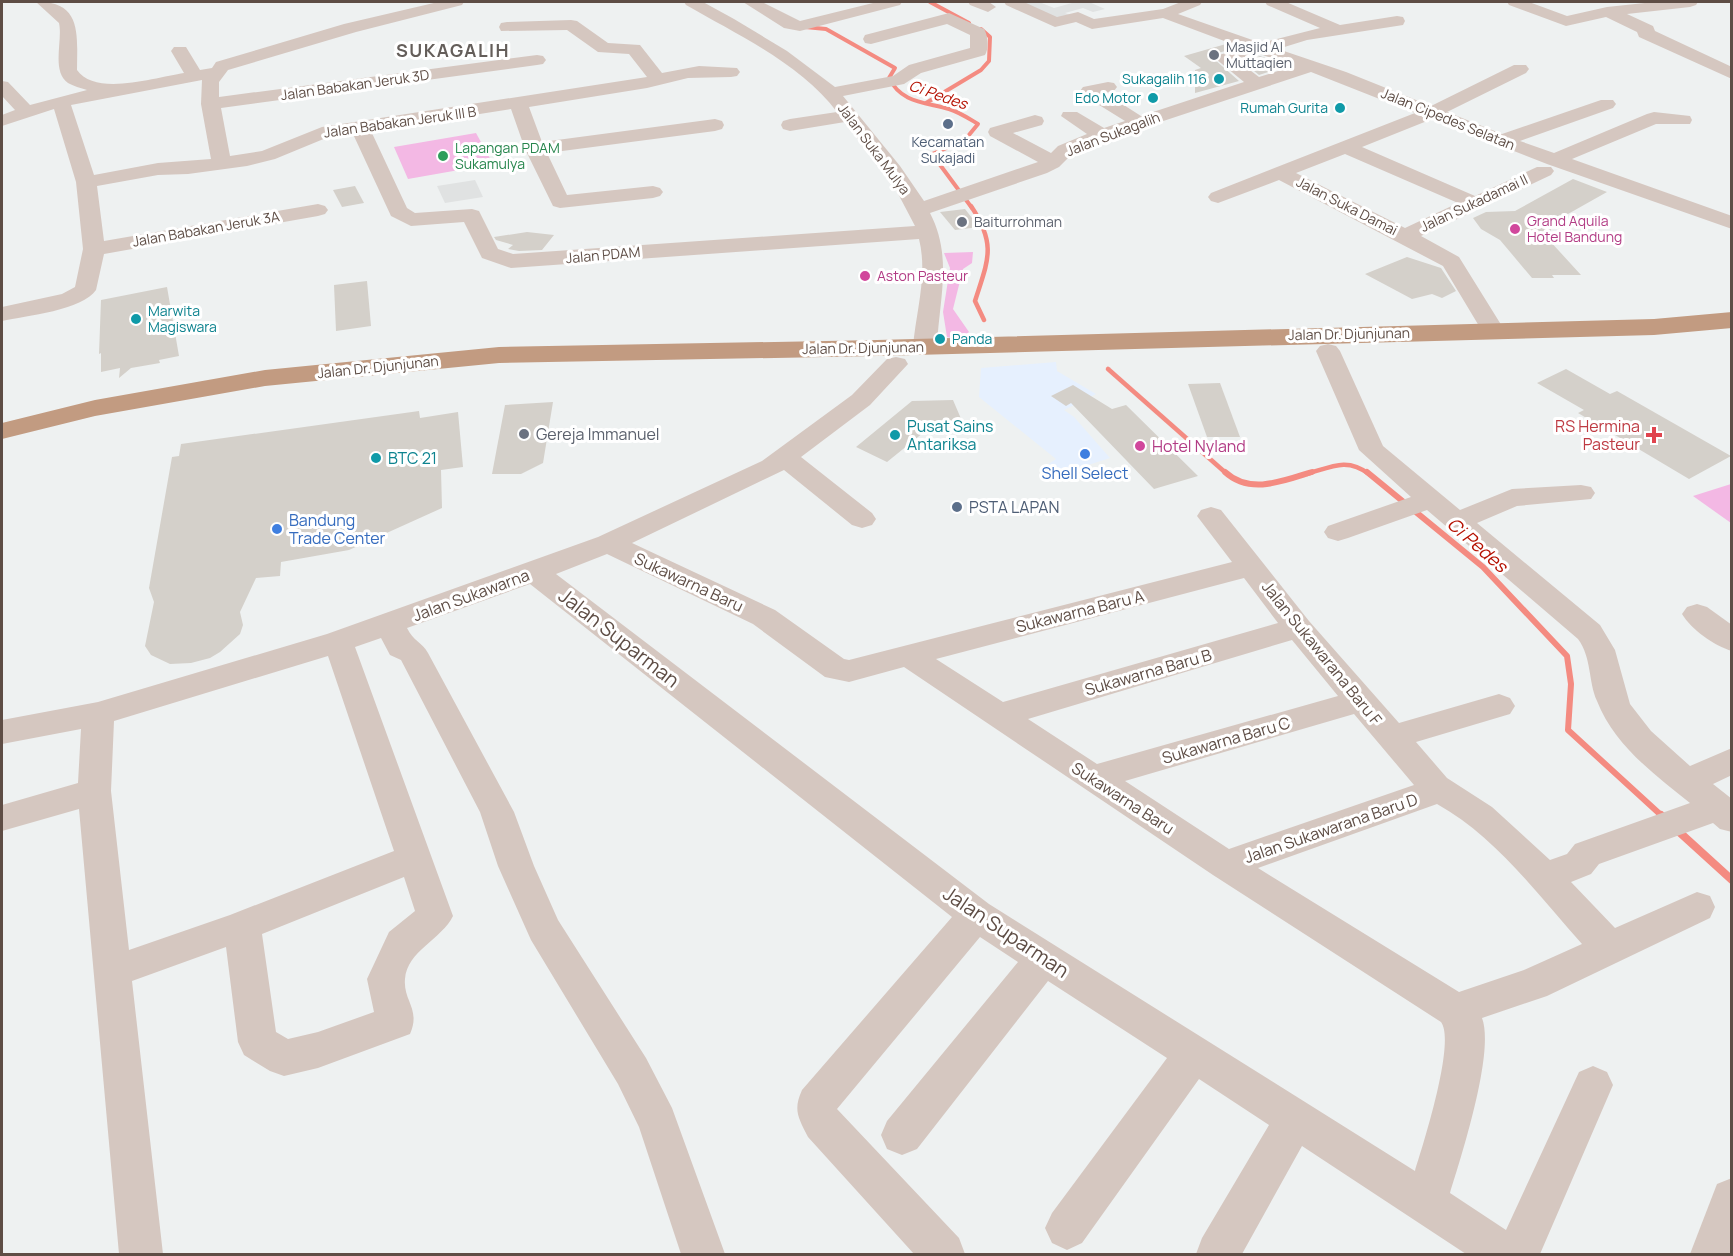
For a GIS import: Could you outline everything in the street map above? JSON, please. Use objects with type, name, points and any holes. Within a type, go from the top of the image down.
[{"type":"highway","name":"Jalan Dr. Djunjunan","points":[[2,431],[95,408],[265,378],[499,355],[925,347],[1654,327],[1731,320]]},
{"type":"highway","name":"Jalan Dr. Djunjunan","points":[[2,447],[201,406],[477,375],[896,364],[1078,356],[1638,345],[1731,337]]},
{"type":"street","points":[[44,2],[59,9],[68,22],[70,34],[68,70],[71,75],[74,79],[105,91]]},
{"type":"street","points":[[222,164],[210,104],[210,82],[227,64],[310,39],[456,2]]},
{"type":"street","name":"Jalan Suka Mulya","points":[[692,2],[784,58],[830,93],[893,170],[918,210],[928,232],[933,254],[934,282],[925,347]]},
{"type":"street","points":[[716,15],[757,2],[790,24],[800,26],[894,2]]},
{"type":"street","points":[[1012,2],[1057,22],[1078,17],[1097,24],[1166,13],[1194,2]]},
{"type":"street","points":[[1273,2],[1339,30]]},
{"type":"street","points":[[1515,2],[1566,21],[1607,12],[1690,2]]},
{"type":"street","points":[[1593,2],[1596,3],[1595,6],[1647,30],[1645,33],[1731,74]]},
{"type":"street","points":[[1257,84],[1225,59],[1305,35],[1397,21],[1378,6]]},
{"type":"street","name":"Jalan Cipedes Selatan","points":[[1166,13],[1171,17],[1361,83],[1502,141],[1549,166],[1731,223]]},
{"type":"street","name":"Jalan Suka Mulya","points":[[830,93],[890,81],[917,68],[977,53],[980,42],[978,33],[948,18],[871,39]]},
{"type":"street","points":[[507,27],[574,26],[604,48],[635,50],[652,80]]},
{"type":"street","points":[[1212,52],[1243,42]]},
{"type":"street","points":[[180,51],[195,76]]},
{"type":"street","name":"Jalan Babakan Jeruk 3D","points":[[210,104],[537,60]]},
{"type":"street","points":[[1680,68],[1731,60]]},
{"type":"street","name":"Jalan Sukagalih","points":[[918,210],[1040,169],[1065,150],[1103,135],[1311,66]]},
{"type":"street","name":"Jalan Suka Damai","points":[[1281,173],[1431,113],[1520,69]]},
{"type":"street","name":"Jalan Babakan Jeruk III B","points":[[86,182],[158,169],[222,164],[268,155],[315,135],[519,105],[711,71],[731,72]]},
{"type":"street","points":[[2,121],[105,91],[217,72]]},
{"type":"street","points":[[2,86],[27,112]]},
{"type":"street","points":[[1108,87],[1089,91],[1140,123]]},
{"type":"street","points":[[2,314],[69,299],[82,294],[85,290],[94,249],[86,182],[61,102]]},
{"type":"street","points":[[1502,141],[1607,104]]},
{"type":"street","points":[[519,105],[535,149],[560,202],[653,192]]},
{"type":"street","points":[[790,125],[849,116]]},
{"type":"street","points":[[1070,116],[1103,135]]},
{"type":"street","name":"Jalan Sukadamai II","points":[[1405,236],[1654,118],[1683,120]]},
{"type":"street","points":[[1035,121],[997,132],[1052,162]]},
{"type":"street","points":[[535,149],[715,125]]},
{"type":"street","name":"Jalan PDAM","points":[[360,128],[398,212],[411,220],[472,215],[477,230],[490,253],[511,261],[741,243],[928,232]]},
{"type":"street","points":[[1346,147],[1474,203]]},
{"type":"street","points":[[1218,198],[1281,173]]},
{"type":"street","name":"Jalan Suka Damai","points":[[1281,173],[1451,262],[1493,331]]},
{"type":"street","name":"Jalan Babakan Jeruk 3A","points":[[94,249],[318,210]]},
{"type":"street","points":[[1328,351],[1368,444],[1417,504],[1458,521],[1593,636],[1604,659],[1615,708],[1635,735],[1725,813]]},
{"type":"street","name":"Jalan Sukawarna","points":[[2,732],[98,714],[338,642],[608,543],[786,458],[861,400],[896,364]]},
{"type":"street","points":[[786,458],[862,519]]},
{"type":"street","points":[[1458,521],[1512,498],[1581,493]]},
{"type":"street","points":[[1338,532],[1417,504]]},
{"type":"street","name":"Jalan Sukawarana Baru F","points":[[1211,516],[1298,627],[1435,787],[1449,793],[1496,830],[1610,948]]},
{"type":"street","name":"Sukawarna Baru","points":[[608,543],[764,616],[836,669],[849,671],[908,655],[1225,865],[1455,1010]]},
{"type":"street","name":"Sukawarna Baru A","points":[[908,655],[1251,567]]},
{"type":"street","name":"Jalan Suparman","points":[[534,572],[976,915],[1504,1254]]},
{"type":"street","points":[[1696,614],[1731,641]]},
{"type":"street","points":[[400,620],[401,647],[413,653],[497,812],[516,866],[544,929],[632,1071],[658,1122],[703,1254]]},
{"type":"street","name":"Sukawarna Baru B","points":[[997,716],[1298,627]]},
{"type":"street","points":[[242,926],[258,1042],[284,1058],[318,1050],[396,1022],[386,979],[402,943],[435,916],[338,642]]},
{"type":"street","name":"Sukawarna Baru C","points":[[1092,778],[1360,701]]},
{"type":"street","points":[[1392,737],[1499,706]]},
{"type":"street","points":[[98,714],[94,791],[141,1254]]},
{"type":"street","points":[[1687,782],[1731,760]]},
{"type":"street","name":"Jalan Sukawarana Baru D","points":[[1225,865],[1429,793],[1435,787]]},
{"type":"street","points":[[2,818],[94,791]]},
{"type":"street","points":[[1543,878],[1579,864],[1587,854],[1627,838],[1697,816],[1725,813]]},
{"type":"street","points":[[112,972],[242,926],[414,858]]},
{"type":"street","points":[[1426,1202],[1456,1106],[1461,1076],[1464,1022],[1455,1010],[1534,984],[1697,907]]},
{"type":"street","points":[[943,1254],[822,1123],[817,1113],[816,1102],[976,915]]},
{"type":"street","points":[[903,1135],[1044,958]]},
{"type":"street","points":[[1067,1228],[1194,1054]]},
{"type":"street","points":[[1518,1254],[1593,1085]]},
{"type":"street","points":[[1218,1254],[1295,1118]]},
{"type":"street","points":[[1712,1254],[1731,1199]]},
{"type":"shaded area","points":[[1018,2],[1039,2],[1054,8],[1072,3],[1070,2],[1089,2],[1105,9],[1093,12],[1083,8],[1065,13],[1070,15],[1056,19]]},
{"type":"shaded area","name":"Lapangan PDAM Sukamulya","points":[[476,133],[493,164],[408,179],[394,147]]},
{"type":"shaded area","points":[[475,180],[483,197],[445,203],[437,186]]},
{"type":"shaded area","points":[[973,252],[972,263],[963,269],[953,309],[969,332],[959,340],[947,337],[943,312],[950,268],[944,253]]},
{"type":"shaded area","points":[[1056,362],[1057,371],[1096,394],[1064,410],[1074,417],[1110,458],[1057,475],[1047,465],[1056,459],[979,397],[981,368]]},
{"type":"shaded area","points":[[1731,484],[1731,523],[1693,496]]},
{"type":"building","points":[[1226,44],[1236,48],[1218,53],[1214,59],[1239,81],[1195,93],[1195,70],[1201,68],[1184,56]]},
{"type":"building","points":[[1260,56],[1287,66],[1259,75],[1243,62]]},
{"type":"building","name":"Grand Aquila Hotel Bandung","points":[[1573,179],[1607,192],[1552,223],[1549,240],[1581,275],[1532,278],[1500,240],[1481,229],[1473,218],[1486,212],[1515,211]]},
{"type":"building","points":[[355,186],[364,203],[342,207],[333,190]]},
{"type":"building","name":"Baiturrohman","points":[[965,209],[979,227],[955,230],[940,212]]},
{"type":"building","points":[[527,232],[554,235],[542,250],[519,251],[508,249],[513,245],[496,240],[494,237]]},
{"type":"building","points":[[1407,257],[1441,268],[1456,291],[1442,298],[1432,294],[1412,299],[1365,274]]},
{"type":"building","points":[[367,281],[371,326],[336,331],[334,285]]},
{"type":"building","name":"Marwita Magiswara","points":[[167,287],[179,356],[159,360],[160,363],[131,368],[119,378],[120,368],[101,372],[101,353],[99,354],[101,300]]},
{"type":"building","name":"RS Hermina Pasteur","points":[[1566,369],[1610,394],[1617,391],[1731,456],[1689,479],[1578,413],[1584,410],[1537,383]]},
{"type":"building","points":[[1220,383],[1240,437],[1207,437],[1188,384]]},
{"type":"building","name":"Hotel Nyland","points":[[1073,385],[1112,409],[1126,405],[1198,476],[1154,489],[1071,403],[1066,406],[1051,396]]},
{"type":"building","name":"Pusat Sains Antariksa","points":[[953,400],[962,421],[934,424],[887,462],[856,447],[912,401]]},
{"type":"building","name":"Gereja Immanuel","points":[[553,402],[543,463],[521,474],[492,474],[505,405]]},
{"type":"building","name":"Bandung Trade Center","points":[[419,411],[420,418],[458,412],[463,467],[441,470],[442,508],[349,550],[281,562],[280,576],[256,578],[240,612],[243,625],[240,634],[210,658],[191,663],[170,664],[151,655],[145,646],[154,602],[149,588],[172,457],[179,456],[181,444]]},
{"type":"waterway","points":[[930,2],[969,23]]},
{"type":"waterway","name":"Ci Pedes","points":[[805,27],[826,29],[895,68],[889,78],[894,86],[907,97],[953,110],[978,124],[964,141],[932,154],[972,208]]},
{"type":"waterway","points":[[926,103],[981,70],[989,61],[990,37],[981,29]]},
{"type":"waterway","name":"Ci Pedes","points":[[971,206],[987,242],[988,253],[984,274],[975,301],[984,320]]},
{"type":"waterway","name":"Ci Pedes","points":[[1108,369],[1227,474]]},
{"type":"waterway","name":"Ci Pedes","points":[[1307,474],[1339,465],[1353,466],[1369,474]]},
{"type":"waterway","name":"Ci Pedes","points":[[1225,472],[1245,483],[1256,484],[1278,482],[1312,472]]},
{"type":"waterway","name":"Ci Pedes","points":[[1367,472],[1483,567],[1567,656],[1571,684],[1568,730],[1662,816]]},
{"type":"waterway","name":"Ci Pedes","points":[[1662,816],[1665,819]]},
{"type":"waterway","name":"Ci Pedes","points":[[1677,830],[1732,880]]},
{"type":"place","name":"Masjid Al Muttaqien","points":[[1214,55]]},
{"type":"place","name":"Sukagalih 116","points":[[1219,79]]},
{"type":"place","name":"Edo Motor","points":[[1153,98]]},
{"type":"place","name":"Rumah Gurita","points":[[1340,108]]},
{"type":"place","name":"Kecamatan Sukajadi","points":[[948,124]]},
{"type":"place","name":"Lapangan PDAM Sukamulya","points":[[443,156]]},
{"type":"place","name":"Baiturrohman","points":[[962,222]]},
{"type":"place","name":"Grand Aquila Hotel Bandung","points":[[1515,229]]},
{"type":"place","name":"Aston Pasteur","points":[[865,276]]},
{"type":"place","name":"Marwita Magiswara","points":[[136,319]]},
{"type":"place","name":"Panda","points":[[940,339]]},
{"type":"place","name":"Gereja Immanuel","points":[[524,434]]},
{"type":"place","name":"Pusat Sains Antariksa","points":[[895,435]]},
{"type":"place","name":"RS Hermina Pasteur","points":[[1654,435]]},
{"type":"place","name":"Hotel Nyland","points":[[1140,446]]},
{"type":"place","name":"Shell Select","points":[[1085,454]]},
{"type":"place","name":"BTC 21","points":[[376,458]]},
{"type":"place","name":"PSTA LAPAN","points":[[957,507]]},
{"type":"place","name":"Bandung Trade Center","points":[[277,529]]},
{"type":"district","name":"SUKAGALIH","points":[[453,51]]}]
